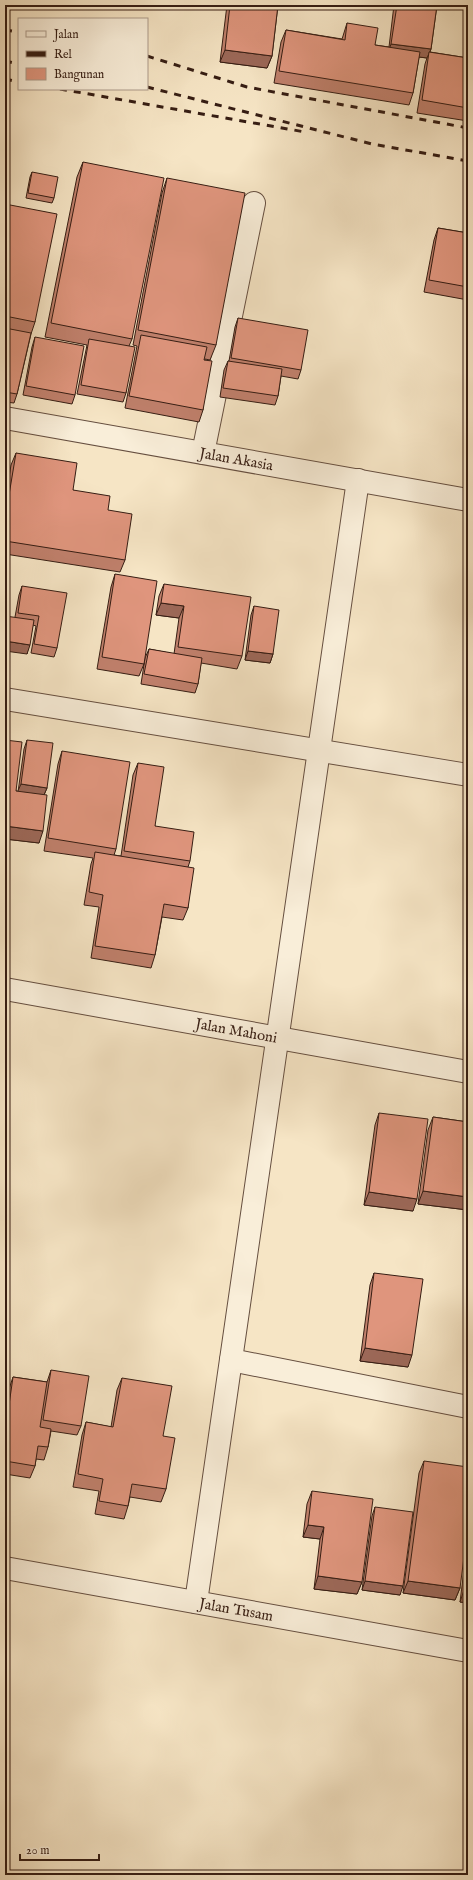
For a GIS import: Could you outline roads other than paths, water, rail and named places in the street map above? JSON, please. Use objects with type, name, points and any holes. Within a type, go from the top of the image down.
[{"type":"street","points":[[203,453],[254,203]]},
{"type":"street","name":"Jalan Akasia","points":[[5,418],[468,500]]},
{"type":"street","points":[[196,1602],[358,480]]},
{"type":"street","points":[[5,698],[468,775]]},
{"type":"street","name":"Jalan Mahoni","points":[[5,989],[468,1072]]},
{"type":"street","points":[[231,1360],[468,1407]]},
{"type":"street","name":"Jalan Tusam","points":[[5,1568],[468,1651]]},
{"type":"railway","points":[[5,30],[18,32]]},
{"type":"railway","points":[[148,56],[247,87],[468,128]]},
{"type":"railway","points":[[5,61],[18,64]]},
{"type":"railway","points":[[5,79],[18,82]]},
{"type":"railway","points":[[148,87],[372,144],[468,161]]},
{"type":"railway","points":[[66,90],[305,132]]}]
